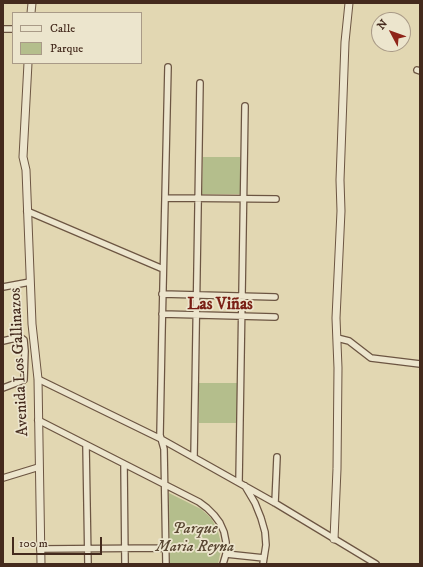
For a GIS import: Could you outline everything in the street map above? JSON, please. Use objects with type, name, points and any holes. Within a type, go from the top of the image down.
[{"type":"street","points":[[334,539],[337,468],[336,318],[341,211],[340,173],[345,42],[349,3]]},
{"type":"street","name":"Avenida Los Gallinazos","points":[[28,64],[22,157],[26,170],[32,324],[38,379],[37,467],[41,564]]},
{"type":"street","points":[[166,564],[164,449],[160,432],[168,67]]},
{"type":"street","points":[[194,457],[200,83]]},
{"type":"street","points":[[226,554],[264,561],[266,545],[265,532],[261,518],[255,503],[242,484],[242,296],[245,106]]},
{"type":"street","points":[[165,198],[276,199]]},
{"type":"street","points":[[27,211],[163,269]]},
{"type":"street","points":[[3,287],[30,282]]},
{"type":"street","points":[[162,294],[275,297]]},
{"type":"street","points":[[162,314],[275,317]]},
{"type":"street","points":[[3,341],[20,337],[24,340],[25,351],[24,380],[3,388]]},
{"type":"street","points":[[337,338],[349,341],[371,358],[420,364]]},
{"type":"street","points":[[38,379],[161,439],[194,457],[275,502],[376,564]]},
{"type":"street","points":[[38,420],[199,502],[207,508],[220,522],[224,532],[226,554],[223,564]]},
{"type":"street","points":[[86,444],[88,564]]},
{"type":"street","points":[[275,502],[277,457]]},
{"type":"street","points":[[124,464],[125,564]]},
{"type":"street","points":[[3,478],[37,467]]},
{"type":"street","points":[[40,549],[166,548]]},
{"type":"green space","points":[[203,157],[240,157],[240,194],[202,194]]},
{"type":"green space","points":[[199,383],[238,383],[237,423],[199,423]]},
{"type":"green space","name":"Parque Maria Reyna","points":[[169,493],[201,509],[211,518],[217,528],[220,539],[221,550],[218,564],[170,564]]},
{"type":"district","name":"Las Viñas","points":[[220,305]]}]
